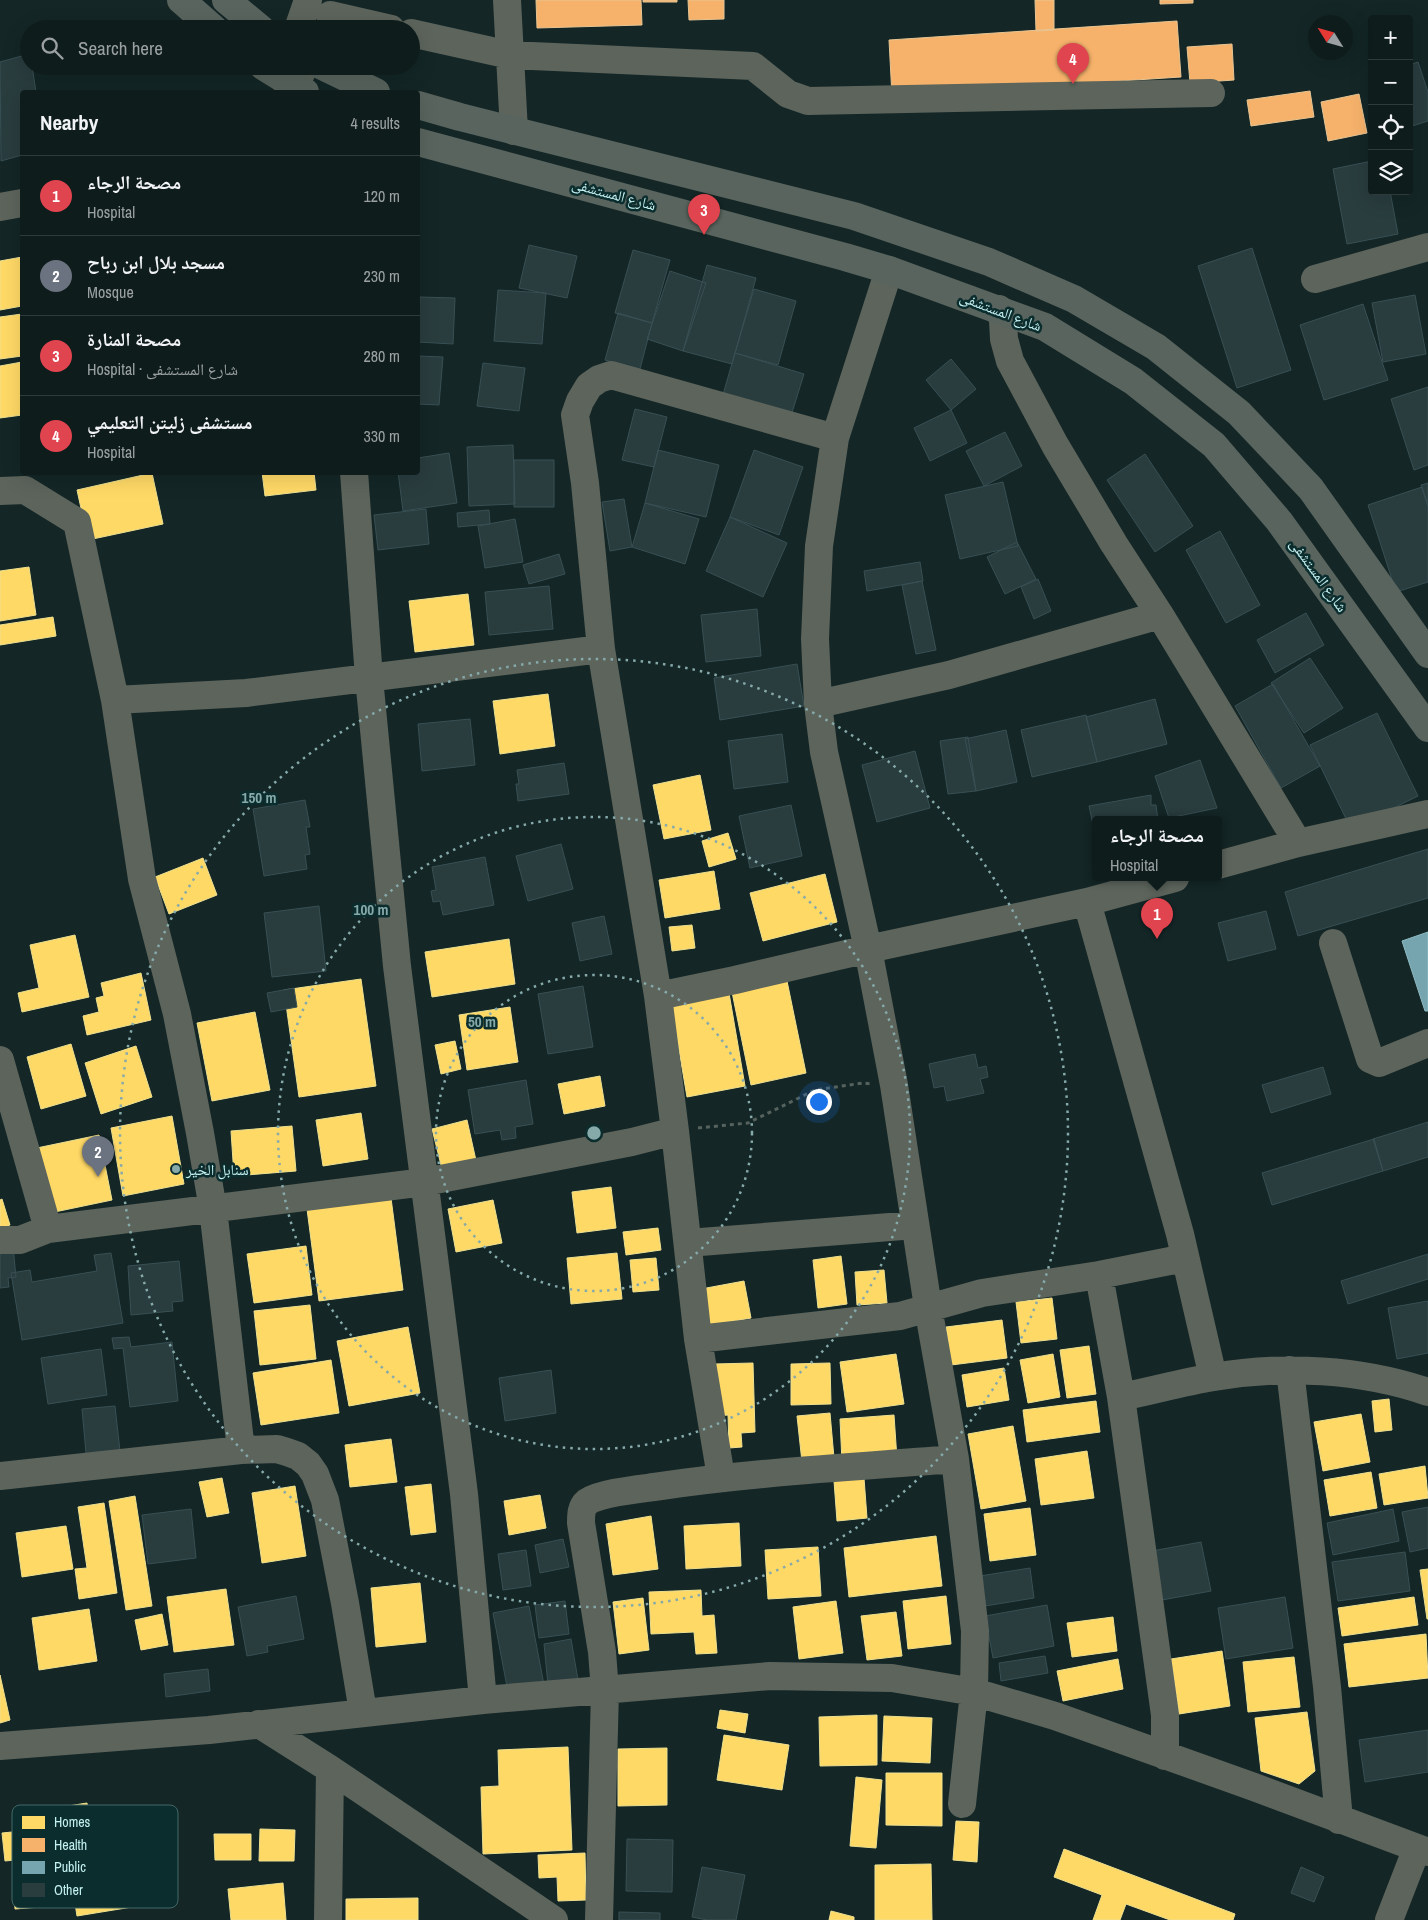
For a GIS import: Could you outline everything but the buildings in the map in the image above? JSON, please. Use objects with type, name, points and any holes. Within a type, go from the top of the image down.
[{"type":"main road","points":[[181,0],[204,20]]},
{"type":"main road","points":[[226,0],[250,20]]},
{"type":"main road","points":[[341,75],[372,90]]},
{"type":"main road","points":[[420,106],[854,216],[989,262],[1074,299],[1156,347],[1239,413],[1311,489],[1428,654]]},
{"type":"main road","name":"شارع المستشفى","points":[[420,143],[889,270],[1045,327],[1133,381],[1214,445],[1279,521],[1428,728]]},
{"type":"street","points":[[507,0],[514,131]]},
{"type":"street","points":[[312,20],[325,11],[358,20]]},
{"type":"street","points":[[420,35],[510,55],[753,66],[788,94],[808,101],[1211,93]]},
{"type":"street","points":[[0,207],[20,203]]},
{"type":"street","points":[[1315,279],[1428,247]]},
{"type":"street","points":[[889,270],[835,438],[819,546],[816,639],[818,704],[824,752],[868,949],[894,1085],[928,1308],[955,1459],[975,1631],[974,1692],[962,1804]]},
{"type":"street","points":[[999,309],[1003,320],[1004,339],[1010,361],[1022,386],[1114,544],[1160,615],[1298,843]]},
{"type":"street","points":[[721,1477],[698,1339],[658,996],[601,649],[576,415],[580,401],[589,386],[599,379],[611,375],[835,438]]},
{"type":"street","points":[[354,475],[369,678],[397,966],[426,1182],[464,1494],[483,1700]]},
{"type":"street","points":[[0,491],[25,490],[77,522],[115,700],[142,879],[177,1014],[213,1209],[241,1450]]},
{"type":"street","points":[[818,704],[949,675],[1160,615]]},
{"type":"street","points":[[115,700],[246,693],[601,649]]},
{"type":"street","points":[[1222,865],[1298,843],[1428,814]]},
{"type":"street","points":[[658,996],[1087,902],[1164,881]]},
{"type":"street","points":[[1087,902],[1185,1258],[1213,1377]]},
{"type":"street","points":[[1333,943],[1370,1059],[1379,1063],[1428,1044]]},
{"type":"street","points":[[0,1060],[48,1229]]},
{"type":"street","points":[[0,1240],[20,1240],[48,1229],[426,1182],[632,1142],[675,1131]]},
{"type":"street","points":[[688,1243],[915,1225]]},
{"type":"street","points":[[698,1339],[900,1316],[982,1293],[1099,1275],[1185,1258]]},
{"type":"street","points":[[1099,1275],[1121,1397],[1165,1715],[1165,1756]]},
{"type":"street","points":[[1121,1397],[1213,1377],[1290,1370],[1358,1376],[1410,1386],[1428,1392]]},
{"type":"street","points":[[1290,1370],[1327,1687],[1339,1820]]},
{"type":"street","points":[[0,1476],[241,1450],[276,1450],[298,1456],[316,1474],[325,1500],[345,1603],[363,1712]]},
{"type":"street","points":[[600,1920],[605,1691],[602,1652],[588,1570],[581,1512],[586,1503],[594,1498],[625,1491],[721,1477],[955,1459]]},
{"type":"street","points":[[0,1746],[209,1730],[483,1700],[770,1676],[892,1678],[974,1692],[1063,1719],[1423,1850],[1389,1920]]},
{"type":"street","points":[[260,1724],[330,1769],[542,1916]]},
{"type":"street","points":[[328,1920],[330,1769]]},
{"type":"path","points":[[675,1131],[748,1123],[815,1090],[864,1083],[894,1085]]},
{"type":"place","name":"مستشفى زليتن التعليمي","points":[[1073,84]]},
{"type":"place","name":"مصحة المنارة","points":[[704,235]]},
{"type":"place","name":"مصحة الرجاء","points":[[1157,939]]},
{"type":"place","name":"سنابل الخير","points":[[176,1169]]},
{"type":"place","name":"مسجد بلال ابن رباح","points":[[98,1177]]}]
